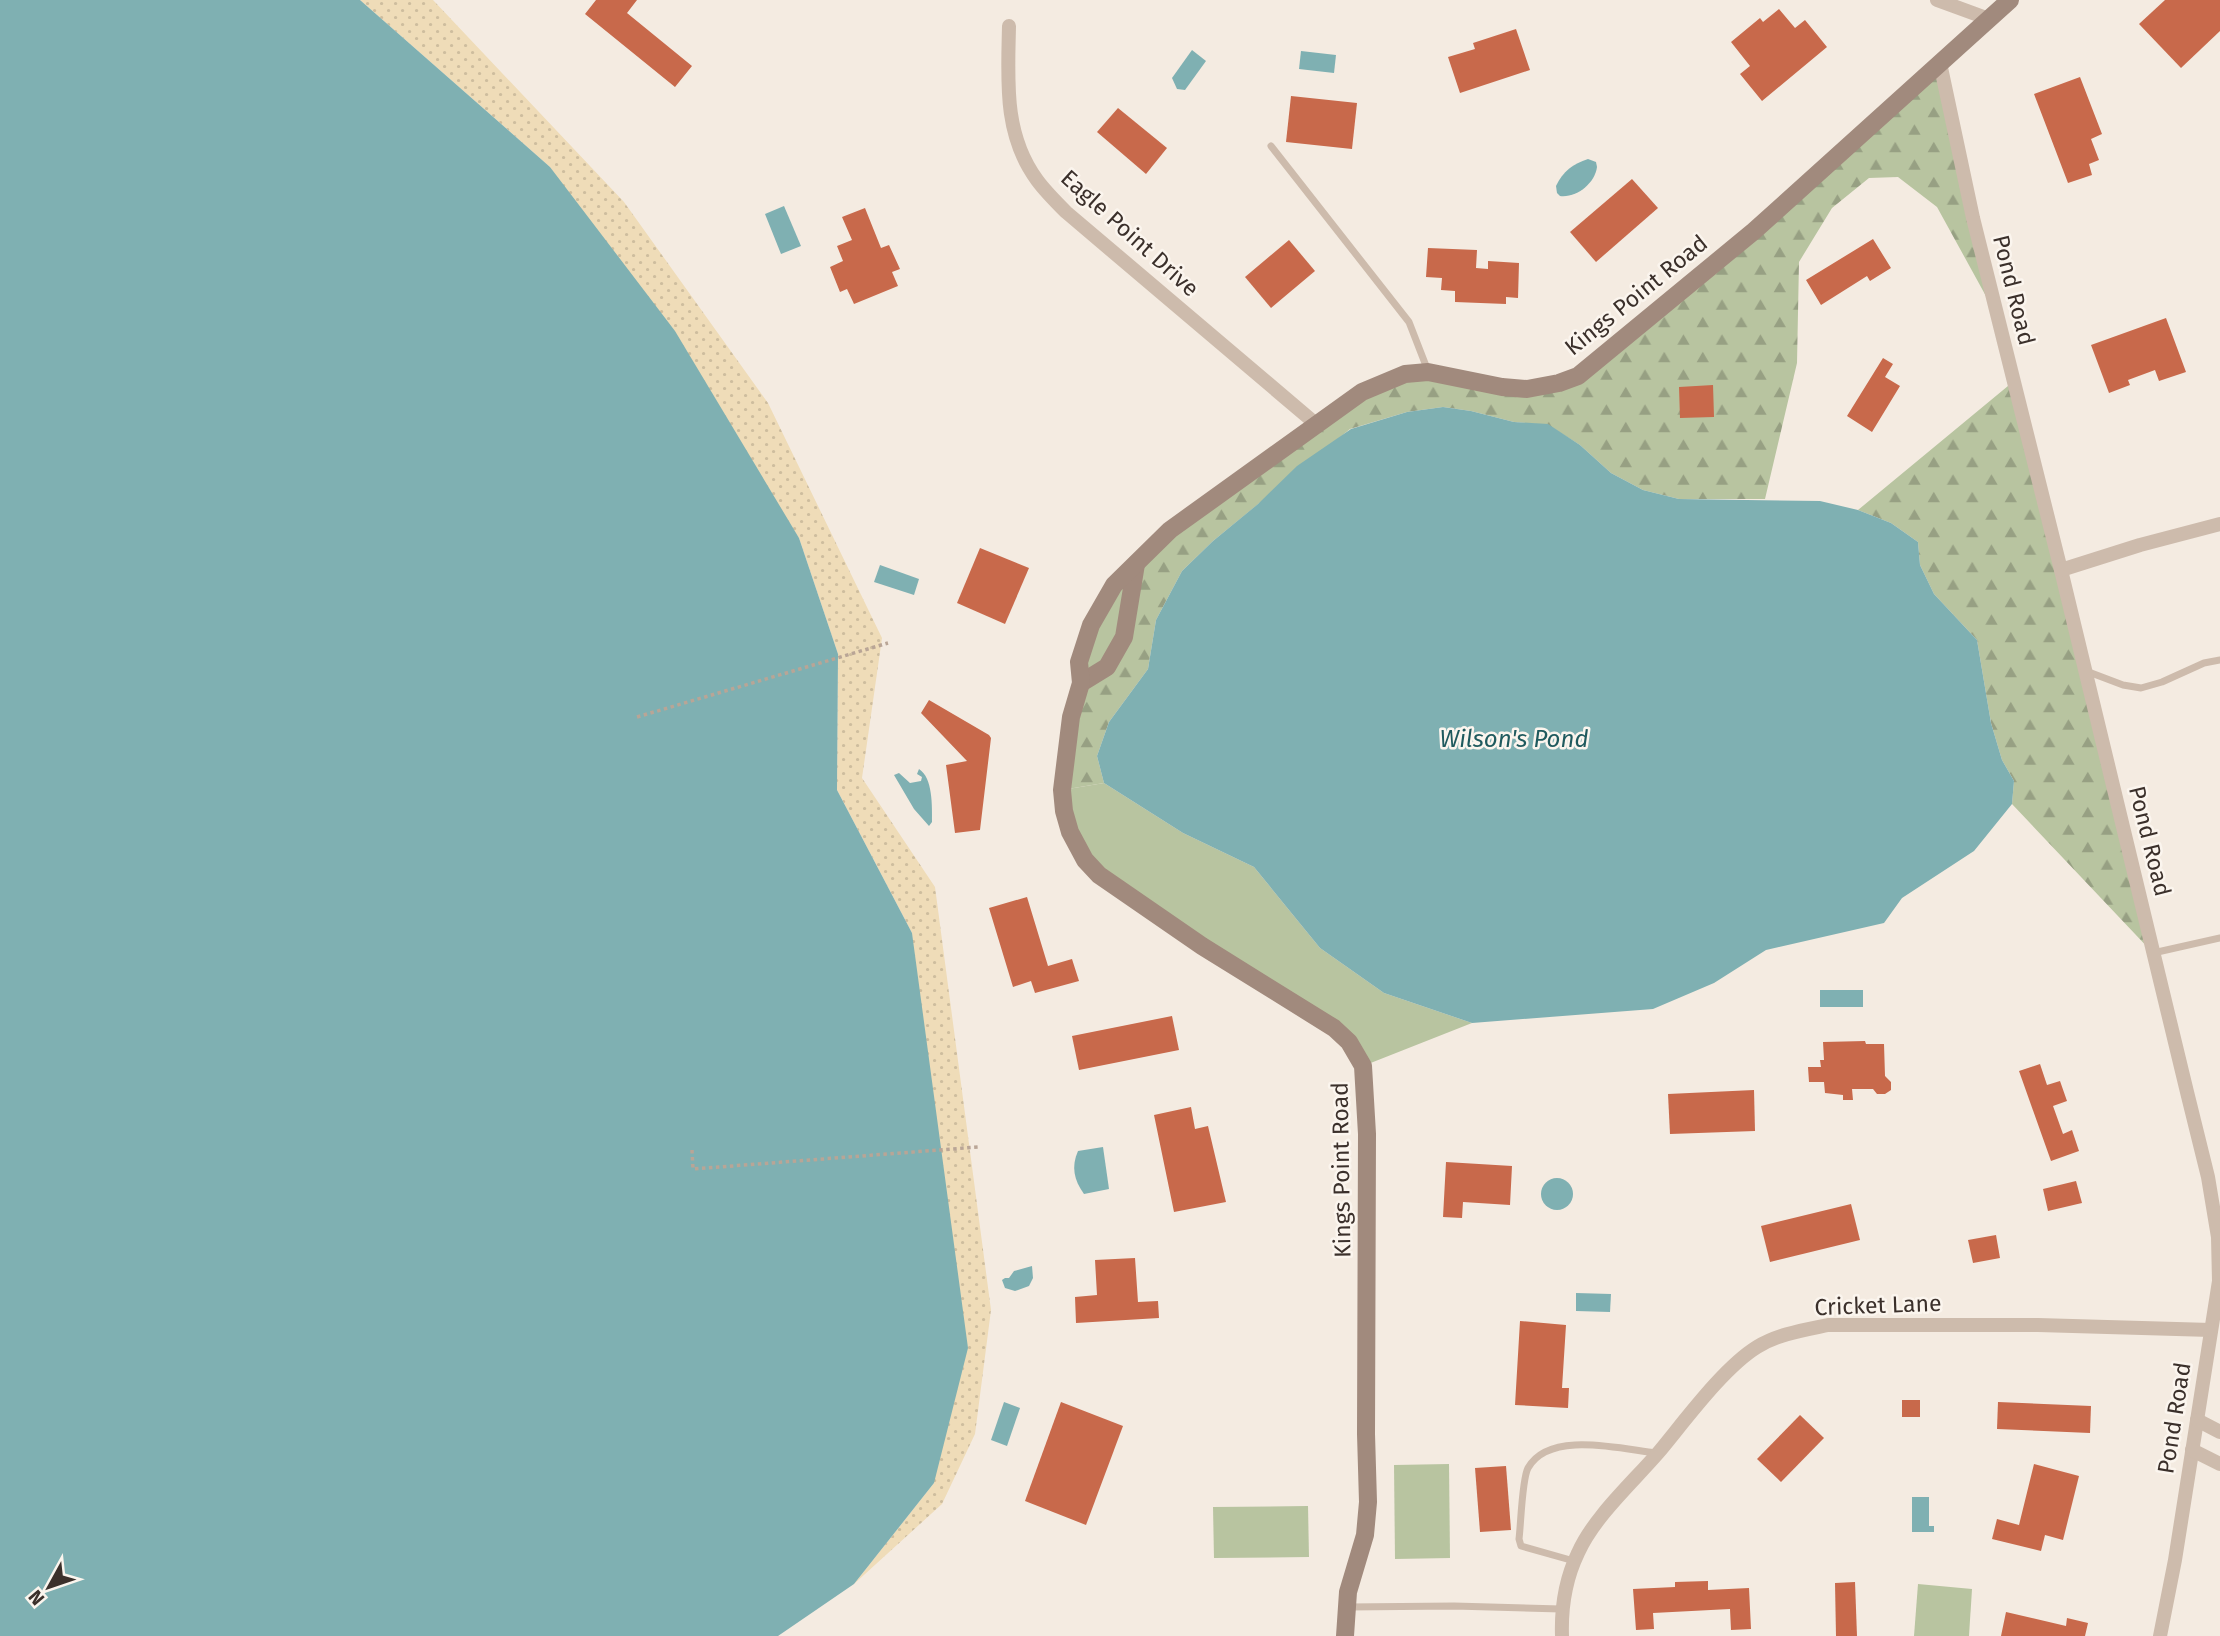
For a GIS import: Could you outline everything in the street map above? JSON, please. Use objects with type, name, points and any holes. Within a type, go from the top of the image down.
[{"type":"main road","name":"Kings Point Road","points":[[1345,1636],[1348,1592],[1365,1535],[1368,1502],[1367,1112],[1363,1066],[1349,1042],[1334,1028],[1202,946],[1099,876],[1085,860],[1070,832],[1062,790],[1071,717],[1081,683],[1079,662],[1091,625],[1114,585],[1170,530],[1362,391],[1405,374],[1428,372],[1502,387],[1527,389],[1578,376],[1753,231],[2010,0]]},
{"type":"main road","points":[[1081,683],[1107,667],[1124,637],[1136,564]]},
{"type":"street","points":[[1937,0],[1989,19]]},
{"type":"street","name":"Eagle Point Drive","points":[[1009,26],[1007,87],[1012,128],[1019,149],[1036,179],[1066,212],[1316,424]]},
{"type":"street","name":"Pond Road","points":[[1940,63],[1973,218],[2062,570],[2154,953],[2214,1178],[2219,1280],[2163,1635]]},
{"type":"street","points":[[2062,570],[2140,545],[2220,524]]},
{"type":"street","name":"Cricket Lane","points":[[1562,1636],[1561,1609],[1568,1576],[1579,1549],[1600,1520],[1720,1380],[1754,1349],[1797,1331],[1828,1325],[2038,1325],[2211,1330]]},
{"type":"street","points":[[2197,1420],[2220,1432]]},
{"type":"street","points":[[2192,1450],[2220,1464]]},
{"type":"lane","points":[[1271,146],[1409,322],[1428,372]]},
{"type":"lane","points":[[2086,670],[2123,685],[2141,688],[2162,682],[2204,663],[2220,660]]},
{"type":"lane","points":[[2154,953],[2220,938]]},
{"type":"lane","points":[[1574,1560],[1521,1546],[1519,1539],[1526,1470],[1538,1454],[1580,1443],[1657,1453]]},
{"type":"lane","points":[[1347,1607],[1454,1605],[1561,1609]]},
{"type":"path","points":[[637,717],[888,643]]},
{"type":"path","points":[[691,1150],[694,1169],[978,1147]]},
{"type":"green space","points":[[1940,63],[1998,318],[1937,207],[1898,177],[1869,178],[1832,208],[1799,262],[1797,363],[1765,499],[1679,499],[1643,490],[1611,473],[1580,445],[1548,425],[1514,422],[1471,411],[1443,407],[1407,412],[1350,429],[1213,541],[1182,571],[1156,620],[1148,669],[1109,722],[1097,756],[1104,783],[1062,790],[1081,683],[1107,667],[1136,564],[1316,424],[1405,374],[1502,387],[1578,376]]},
{"type":"green space","points":[[2014,381],[2153,953],[2012,804],[2014,781],[2002,760],[1991,723],[1977,640],[1934,594],[1920,565],[1918,542],[1891,523],[1858,510]]},
{"type":"green space","points":[[1136,564],[1124,637],[1081,683],[1091,625]]},
{"type":"green space","points":[[1104,783],[1183,833],[1254,867],[1320,948],[1384,993],[1472,1023],[1363,1066],[1349,1042],[1085,860],[1062,790]]},
{"type":"green space","points":[[1449,1464],[1450,1558],[1395,1559],[1394,1465]]},
{"type":"green space","points":[[1308,1506],[1309,1557],[1214,1558],[1213,1507]]},
{"type":"green space","points":[[1918,1584],[1972,1589],[1969,1636],[1914,1636]]},
{"type":"sand","points":[[360,0],[433,0],[624,202],[768,403],[882,638],[862,778],[935,887],[991,1310],[975,1434],[942,1504],[854,1584],[934,1483],[912,933],[837,790],[838,654],[799,538],[550,167]]},
{"type":"water","points":[[0,0],[360,0],[550,167],[675,331],[799,538],[838,654],[837,790],[912,933],[968,1348],[934,1483],[854,1584],[778,1636],[0,1636]]},
{"type":"water","points":[[1192,50],[1206,61],[1185,90],[1177,89],[1172,78]]},
{"type":"water","points":[[1301,51],[1336,55],[1334,73],[1299,69]]},
{"type":"water","points":[[1588,159],[1596,162],[1593,179],[1579,192],[1560,196],[1556,186],[1565,172]]},
{"type":"water","points":[[784,206],[801,246],[781,254],[765,214]]},
{"type":"water","name":"Wilson's Pond","points":[[1443,407],[1514,422],[1548,424],[1580,445],[1611,473],[1643,490],[1679,499],[1820,501],[1858,510],[1891,523],[1918,542],[1920,565],[1934,594],[1977,640],[1991,723],[2002,760],[2014,781],[2012,804],[1974,851],[1902,898],[1884,923],[1766,950],[1714,983],[1653,1009],[1472,1023],[1384,993],[1320,948],[1254,867],[1183,833],[1104,783],[1097,756],[1109,722],[1148,669],[1156,620],[1182,571],[1297,466],[1351,429],[1407,412]]},
{"type":"water","points":[[880,565],[919,579],[914,595],[874,582]]},
{"type":"water","points":[[919,769],[927,779],[931,793],[932,822],[929,826],[914,809],[894,775],[899,773],[910,783],[921,781],[922,777],[917,774]]},
{"type":"water","points":[[1820,990],[1863,990],[1863,1007],[1820,1007]]},
{"type":"water","points":[[1103,1147],[1109,1189],[1084,1194],[1075,1173],[1078,1151]]},
{"type":"water","points":[[1557,1178],[1568,1183],[1573,1194],[1568,1205],[1557,1210],[1546,1205],[1541,1194],[1546,1183]]},
{"type":"water","points":[[1032,1266],[1033,1278],[1029,1286],[1015,1291],[1005,1288],[1002,1280],[1009,1278],[1014,1271]]},
{"type":"water","points":[[1576,1293],[1611,1294],[1610,1312],[1576,1311]]},
{"type":"water","points":[[1004,1402],[1020,1408],[1007,1446],[991,1440]]},
{"type":"water","points":[[1912,1497],[1929,1497],[1929,1526],[1934,1526],[1934,1532],[1912,1532]]},
{"type":"building","points":[[596,0],[637,0],[627,13],[692,66],[675,87],[585,14]]},
{"type":"building","points":[[2165,0],[2220,0],[2220,31],[2181,68],[2139,24]]},
{"type":"building","points":[[1779,9],[1795,28],[1805,20],[1827,47],[1762,101],[1740,74],[1750,66],[1731,42],[1760,18],[1763,22]]},
{"type":"building","points":[[1516,29],[1530,70],[1460,93],[1448,57],[1475,49],[1473,43]]},
{"type":"building","points":[[2080,77],[2102,134],[2091,139],[2099,160],[2089,164],[2092,175],[2068,183],[2034,94]]},
{"type":"building","points":[[1291,96],[1357,103],[1352,149],[1286,142]]},
{"type":"building","points":[[1118,108],[1167,148],[1146,174],[1097,132]]},
{"type":"building","points":[[1632,179],[1658,208],[1596,262],[1570,232]]},
{"type":"building","points":[[865,208],[881,248],[889,245],[900,269],[892,272],[898,286],[854,304],[847,289],[840,292],[830,267],[843,261],[837,246],[852,240],[842,217]]},
{"type":"building","points":[[1873,239],[1891,268],[1870,281],[1867,276],[1821,305],[1806,280]]},
{"type":"building","points":[[1289,240],[1315,271],[1271,308],[1245,277]]},
{"type":"building","points":[[1428,248],[1477,250],[1476,268],[1488,269],[1488,261],[1519,263],[1518,298],[1506,297],[1506,304],[1455,302],[1455,291],[1441,290],[1442,278],[1426,277]]},
{"type":"building","points":[[2166,318],[2186,372],[2159,381],[2155,370],[2128,380],[2130,385],[2109,393],[2091,345]]},
{"type":"building","points":[[1883,358],[1893,364],[1885,377],[1900,386],[1872,432],[1847,416]]},
{"type":"building","points":[[1713,385],[1714,417],[1680,418],[1679,387]]},
{"type":"building","points":[[980,548],[1029,568],[1005,624],[957,603]]},
{"type":"building","points":[[929,700],[991,738],[980,830],[955,833],[946,765],[967,761],[921,713]]},
{"type":"building","points":[[1027,897],[1048,966],[1072,959],[1079,981],[1035,993],[1031,981],[1013,987],[989,908]]},
{"type":"building","points":[[1172,1016],[1179,1050],[1079,1070],[1072,1036]]},
{"type":"building","points":[[1865,1041],[1866,1044],[1884,1044],[1885,1076],[1891,1082],[1891,1090],[1885,1094],[1877,1094],[1873,1089],[1852,1089],[1853,1100],[1843,1100],[1843,1095],[1825,1093],[1824,1082],[1809,1082],[1808,1067],[1821,1067],[1820,1060],[1824,1060],[1823,1042]]},
{"type":"building","points":[[2040,1064],[2047,1085],[2060,1081],[2067,1101],[2053,1106],[2063,1134],[2072,1130],[2079,1151],[2051,1161],[2019,1071]]},
{"type":"building","points":[[1754,1090],[1755,1131],[1670,1134],[1668,1094]]},
{"type":"building","points":[[1191,1107],[1195,1129],[1208,1126],[1226,1202],[1174,1212],[1154,1115]]},
{"type":"building","points":[[1446,1162],[1512,1166],[1510,1205],[1463,1202],[1462,1218],[1443,1217]]},
{"type":"building","points":[[2076,1181],[2082,1203],[2048,1211],[2043,1189]]},
{"type":"building","points":[[1851,1204],[1860,1240],[1770,1262],[1761,1226]]},
{"type":"building","points":[[1996,1235],[2000,1258],[1973,1263],[1968,1240]]},
{"type":"building","points":[[1135,1258],[1138,1302],[1158,1301],[1159,1318],[1076,1323],[1075,1297],[1097,1295],[1095,1260]]},
{"type":"building","points":[[1520,1321],[1566,1325],[1562,1388],[1569,1388],[1568,1408],[1515,1405]]},
{"type":"building","points":[[1902,1400],[1920,1400],[1920,1417],[1902,1417]]},
{"type":"building","points":[[1061,1402],[1123,1426],[1086,1525],[1025,1501]]},
{"type":"building","points":[[1998,1402],[2091,1406],[2090,1433],[1997,1429]]},
{"type":"building","points":[[1800,1415],[1824,1438],[1781,1482],[1757,1459]]},
{"type":"building","points":[[2034,1464],[2079,1476],[2063,1540],[2045,1535],[2041,1551],[1992,1539],[1997,1519],[2019,1525]]},
{"type":"building","points":[[1506,1466],[1511,1530],[1480,1532],[1475,1468]]},
{"type":"building","points":[[1708,1581],[1708,1590],[1749,1588],[1751,1629],[1731,1630],[1730,1609],[1653,1613],[1654,1629],[1636,1630],[1633,1589],[1675,1587],[1675,1582]]},
{"type":"building","points":[[1855,1582],[1857,1636],[1836,1636],[1835,1583]]},
{"type":"building","points":[[2006,1612],[2066,1626],[2067,1618],[2088,1623],[2085,1636],[2001,1636]]}]
